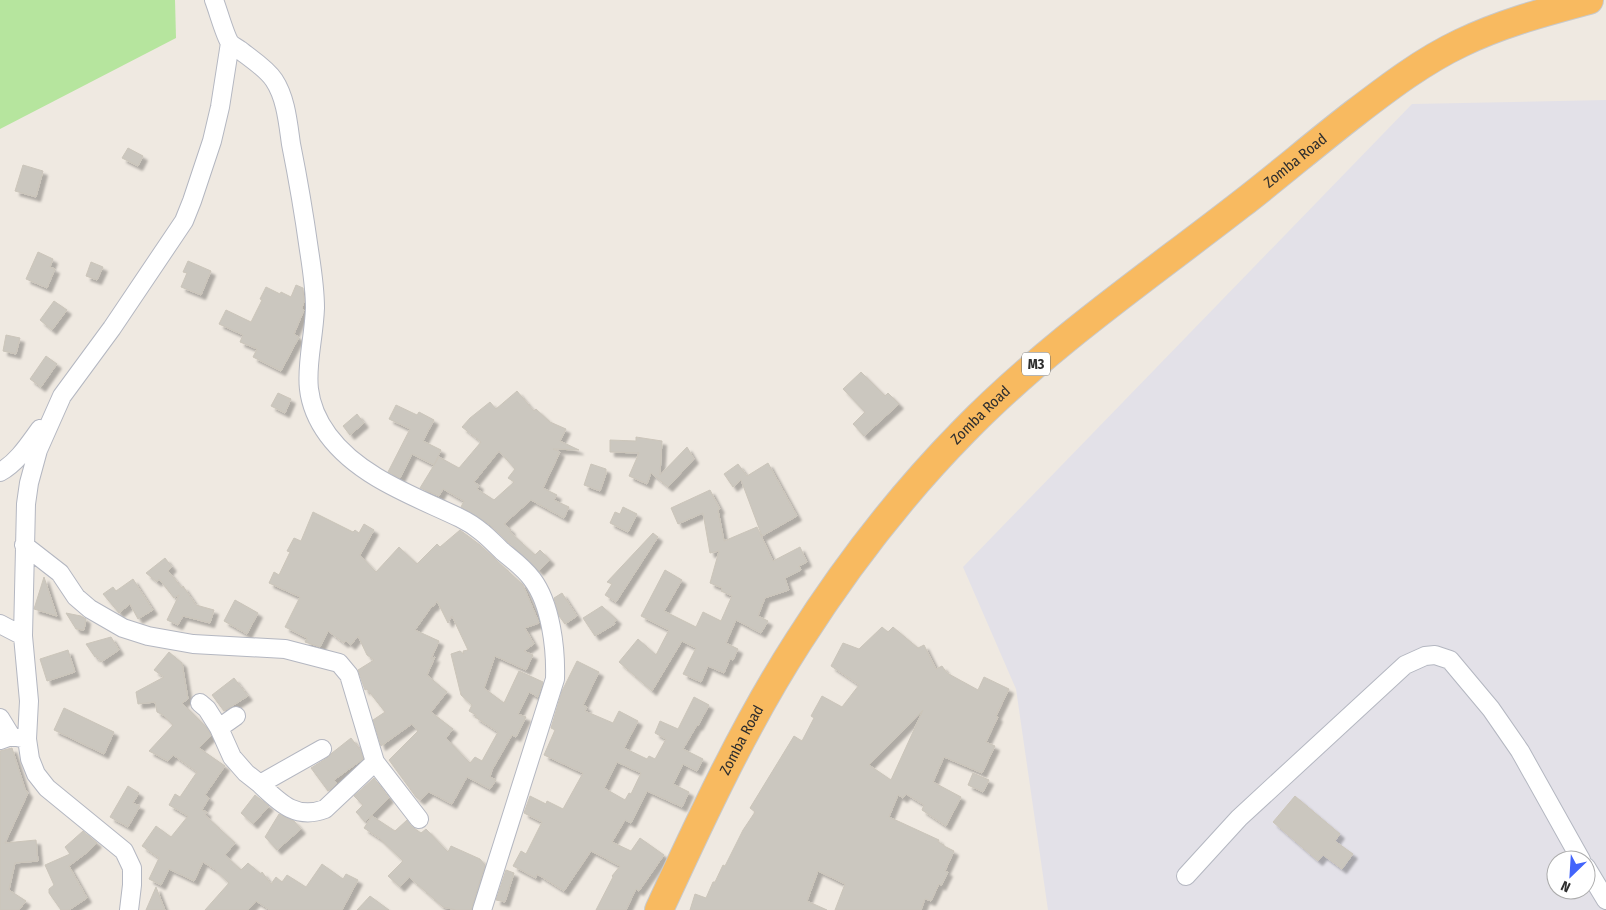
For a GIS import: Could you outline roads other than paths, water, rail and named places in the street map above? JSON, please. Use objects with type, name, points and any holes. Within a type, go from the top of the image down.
[{"type":"highway","name":"Zomba Road","points":[[659,910],[736,750],[798,641],[848,571],[902,501],[964,431],[1052,349],[1387,88],[1430,60],[1498,26],[1589,0]]},
{"type":"street","points":[[0,472],[22,453],[54,411],[62,396],[112,328],[184,221],[212,141],[220,107],[230,43],[214,0]]},
{"type":"street","points":[[230,43],[263,68],[273,79],[279,88],[283,103],[301,199],[314,284],[315,307],[308,377],[312,406],[316,417],[337,446],[353,461],[375,476],[462,519],[491,539],[531,577],[538,587],[547,613],[555,656],[555,679],[482,910]]},
{"type":"street","points":[[13,738],[29,701],[23,636],[24,545],[29,483],[38,450],[48,430],[54,411]]},
{"type":"street","points":[[24,545],[60,573],[76,597],[90,609],[123,628],[148,636],[193,644],[285,649],[339,663],[349,675],[375,762],[419,819]]},
{"type":"street","points":[[0,624],[23,636]]},
{"type":"street","points":[[1186,876],[1239,818],[1405,665],[1425,656],[1435,655],[1450,660],[1492,709],[1520,751],[1575,850]]},
{"type":"street","points":[[200,703],[207,709],[219,728],[232,757],[246,774],[288,808],[306,812],[325,809],[375,762]]},
{"type":"street","points":[[219,728],[236,716]]},
{"type":"street","points":[[0,718],[30,759],[36,774],[47,788],[124,851],[132,868],[129,910]]},
{"type":"street","points":[[260,784],[322,749]]},
{"type":"street","points":[[1594,910],[1606,900],[1596,884]]}]
